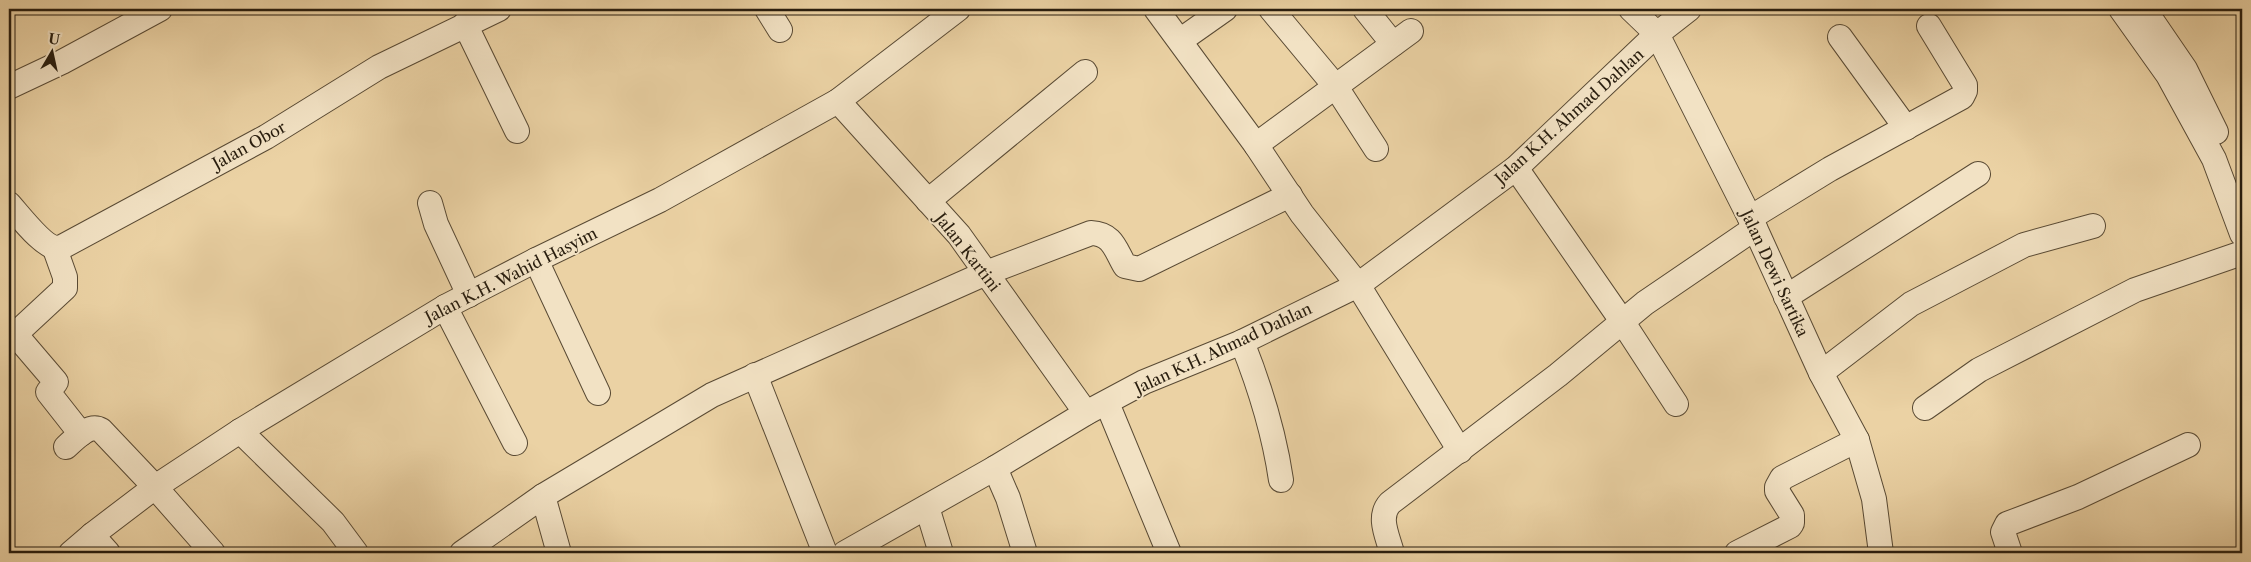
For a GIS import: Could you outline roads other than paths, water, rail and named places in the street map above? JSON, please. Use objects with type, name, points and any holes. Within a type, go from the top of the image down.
[{"type":"street","points":[[9,87],[71,57],[160,9]]},
{"type":"street","name":"Jalan Obor","points":[[55,249],[68,244],[266,137],[379,67],[499,9]]},
{"type":"street","points":[[767,9],[780,30]]},
{"type":"street","name":"Jalan K.H. Wahid Hasyim","points":[[71,553],[155,487],[240,431],[444,307],[660,200],[838,101],[958,9]]},
{"type":"street","points":[[1156,9],[1181,40],[1290,195],[1358,285],[1460,451]]},
{"type":"street","points":[[1181,40],[1225,9]]},
{"type":"street","points":[[1270,9],[1336,87],[1376,149]]},
{"type":"street","points":[[1256,145],[1402,38],[1365,9]]},
{"type":"street","name":"Jalan Dewi Sartika","points":[[1632,9],[1657,34],[1752,223],[1820,373],[1857,440],[1874,499],[1882,553]]},
{"type":"street","name":"Jalan K.H. Ahmad Dahlan","points":[[845,553],[995,468],[1086,413],[1144,382],[1242,342],[1358,285],[1516,168],[1657,34],[1689,9]]},
{"type":"street","points":[[2121,9],[2158,46],[2186,69],[2227,154],[2242,193]]},
{"type":"street","points":[[2144,9],[2168,75],[2214,159],[2242,234]]},
{"type":"street","points":[[465,24],[516,130]]},
{"type":"street","points":[[1392,553],[1384,524],[1386,506],[1460,451],[1645,303],[1752,223],[1830,169],[1962,97],[1966,91],[1961,78],[1929,26]]},
{"type":"street","points":[[1840,37],[1906,128]]},
{"type":"street","points":[[928,201],[1085,72]]},
{"type":"street","name":"Jalan Kartini","points":[[838,101],[959,235],[1086,413]]},
{"type":"street","points":[[1516,168],[1622,321],[1676,404]]},
{"type":"street","points":[[1786,297],[1978,174]]},
{"type":"street","points":[[462,553],[543,496],[712,395],[755,374],[986,273],[1091,233],[1100,233],[1109,237],[1125,266],[1139,269],[1290,195]]},
{"type":"street","points":[[430,203],[436,224],[469,295]]},
{"type":"street","points":[[9,204],[44,241],[55,249],[67,281],[65,288],[12,337],[56,382],[48,392],[73,441],[93,428],[101,430],[155,487],[213,553]]},
{"type":"street","points":[[1820,373],[1911,304],[2024,245],[2093,226]]},
{"type":"street","points":[[1925,408],[1978,370],[2135,290],[2242,253]]},
{"type":"street","points":[[536,260],[598,394]]},
{"type":"street","points":[[444,307],[515,442]]},
{"type":"street","points":[[1242,342],[1259,383],[1276,442],[1281,480]]},
{"type":"street","points":[[755,374],[824,553]]},
{"type":"street","points":[[1107,403],[1169,553]]},
{"type":"street","points":[[240,431],[334,522],[356,553]]},
{"type":"street","points":[[1737,553],[1790,526],[1792,523],[1792,515],[1777,491],[1782,478],[1857,440]]},
{"type":"street","points":[[2010,553],[2003,532],[2007,524],[2078,497],[2188,445]]},
{"type":"street","points":[[995,468],[1008,498],[1025,553]]},
{"type":"street","points":[[543,496],[559,553]]},
{"type":"street","points":[[927,507],[941,553]]},
{"type":"street","points":[[92,535],[108,553]]}]
